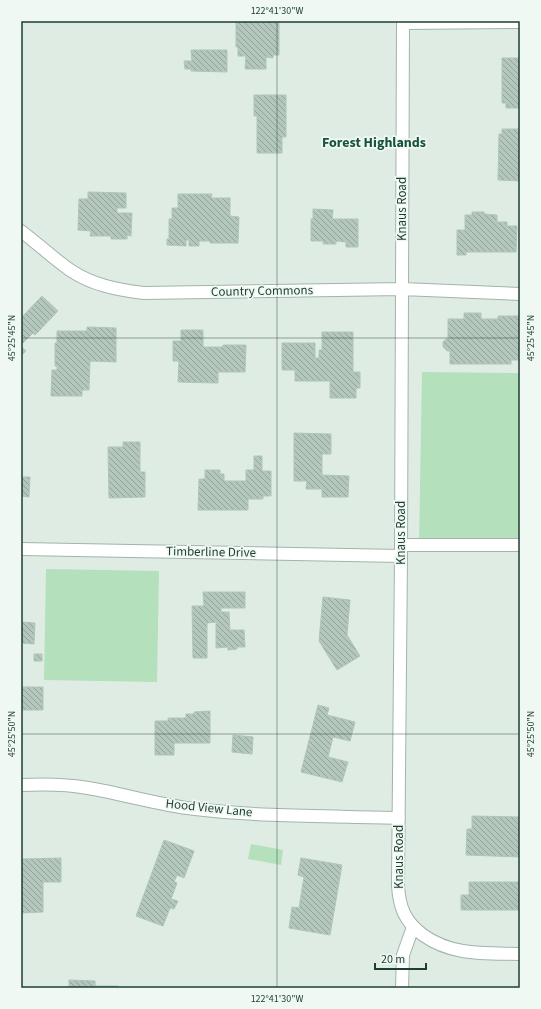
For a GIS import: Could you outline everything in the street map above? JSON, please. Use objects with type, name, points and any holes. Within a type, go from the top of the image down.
[{"type":"street","points":[[403,22],[520,22]]},
{"type":"street","name":"Knaus Road","points":[[403,22],[399,900],[405,918],[413,927],[430,940],[445,947],[458,951],[520,954]]},
{"type":"street","name":"Country Commons","points":[[21,231],[70,271],[95,284],[120,291],[144,293],[402,290],[520,294]]},
{"type":"street","name":"Timberline Drive","points":[[21,549],[401,551],[520,545]]},
{"type":"street","name":"Hood View Lane","points":[[21,785],[41,784],[87,788],[195,809],[247,813],[399,818]]},
{"type":"street","points":[[402,988],[403,955],[413,927]]},
{"type":"green space","points":[[422,372],[520,373],[520,548],[419,547]]},
{"type":"green space","points":[[46,569],[159,571],[157,682],[44,680]]},
{"type":"green space","points":[[251,844],[283,850],[281,865],[248,859]]},
{"type":"building","points":[[279,21],[279,55],[273,55],[273,58],[266,57],[266,69],[245,69],[246,56],[238,56],[238,47],[236,47],[236,22]]},
{"type":"building","points":[[191,50],[227,50],[227,72],[191,71],[191,69],[185,69],[184,61],[192,61]]},
{"type":"building","points":[[502,58],[520,58],[520,108],[506,108],[506,103],[502,103]]},
{"type":"building","points":[[254,95],[286,95],[286,137],[282,137],[282,153],[257,153],[257,116],[254,116]]},
{"type":"building","points":[[502,129],[520,129],[520,181],[498,180],[499,134],[502,134]]},
{"type":"building","points":[[88,192],[126,193],[126,208],[117,208],[117,213],[132,213],[131,236],[127,235],[127,239],[111,239],[111,236],[90,236],[91,231],[78,230],[79,199],[88,199]]},
{"type":"building","points":[[178,194],[212,194],[211,198],[230,198],[230,216],[239,217],[238,243],[210,243],[210,241],[199,241],[199,246],[189,246],[189,240],[186,240],[186,246],[167,245],[167,239],[169,239],[169,219],[172,219],[172,208],[178,208]]},
{"type":"building","points":[[313,209],[333,210],[332,219],[358,219],[358,247],[346,247],[346,242],[336,241],[336,244],[323,244],[323,241],[311,241],[311,219],[313,219]]},
{"type":"building","points":[[472,212],[484,212],[484,214],[497,215],[497,222],[507,222],[507,226],[517,226],[516,252],[466,252],[466,255],[457,255],[457,230],[465,230],[465,215],[472,215]]},
{"type":"building","points":[[42,296],[58,311],[35,335],[33,333],[21,345],[21,318]]},
{"type":"building","points":[[464,313],[481,313],[481,319],[498,319],[498,316],[520,316],[520,360],[511,360],[511,364],[450,364],[450,351],[447,351],[443,347],[443,342],[448,339],[448,319],[464,319]]},
{"type":"building","points":[[87,327],[116,328],[116,362],[90,361],[89,390],[82,390],[82,396],[51,396],[52,370],[57,370],[57,366],[55,366],[55,343],[57,343],[57,331],[87,331]]},
{"type":"building","points":[[181,330],[203,330],[203,347],[246,345],[245,372],[218,372],[218,383],[178,382],[179,361],[173,361],[173,341],[181,341]]},
{"type":"building","points":[[322,332],[353,332],[353,372],[360,372],[360,388],[356,388],[356,398],[330,398],[330,381],[295,381],[295,370],[282,370],[282,343],[315,343],[315,358],[319,358],[319,350],[322,350]]},
{"type":"building","points":[[21,346],[26,351],[21,356]]},
{"type":"building","points":[[294,433],[331,434],[331,454],[322,454],[322,475],[349,476],[348,497],[322,497],[322,489],[306,489],[307,481],[294,481]]},
{"type":"building","points":[[123,442],[140,442],[140,472],[145,472],[145,497],[109,498],[108,447],[123,447]]},
{"type":"building","points":[[254,456],[262,456],[262,471],[271,471],[271,496],[263,496],[263,499],[248,499],[248,510],[198,510],[199,479],[205,479],[205,470],[220,470],[220,474],[224,474],[224,481],[246,481],[246,470],[254,470]]},
{"type":"building","points":[[21,477],[30,477],[29,497],[21,496]]},
{"type":"building","points":[[203,592],[245,592],[245,608],[221,608],[221,612],[229,612],[230,630],[244,630],[245,647],[237,647],[237,649],[228,650],[228,647],[216,648],[216,622],[207,623],[207,658],[193,658],[192,606],[204,606]]},
{"type":"building","points":[[323,597],[350,600],[347,635],[360,656],[337,670],[319,641]]},
{"type":"building","points":[[21,622],[35,623],[34,644],[21,643]]},
{"type":"building","points":[[34,654],[42,654],[42,661],[34,661]]},
{"type":"building","points":[[21,687],[43,687],[43,710],[21,710]]},
{"type":"building","points":[[318,705],[329,708],[327,715],[355,722],[350,741],[333,737],[328,757],[348,762],[342,782],[301,772]]},
{"type":"building","points":[[210,711],[210,743],[174,743],[174,755],[155,755],[155,721],[168,721],[168,718],[186,718],[186,714]]},
{"type":"building","points":[[22,726],[22,748],[21,748]]},
{"type":"building","points":[[233,735],[253,737],[252,754],[232,752]]},
{"type":"building","points":[[472,816],[520,817],[520,857],[466,855],[467,829],[472,829]]},
{"type":"building","points":[[164,840],[194,851],[184,878],[177,875],[174,882],[177,883],[171,899],[178,901],[174,909],[170,908],[163,926],[136,916]]},
{"type":"building","points":[[61,858],[61,882],[43,882],[43,912],[21,913],[21,859]]},
{"type":"building","points":[[301,858],[342,865],[330,935],[289,928],[292,907],[299,908],[304,877],[298,875]]},
{"type":"building","points":[[469,882],[520,882],[520,910],[461,910],[461,895],[469,895]]},
{"type":"building","points":[[69,980],[95,981],[95,986],[118,986],[118,988],[69,988]]},
{"type":"district","name":"Forest Highlands","points":[[374,143]]}]
